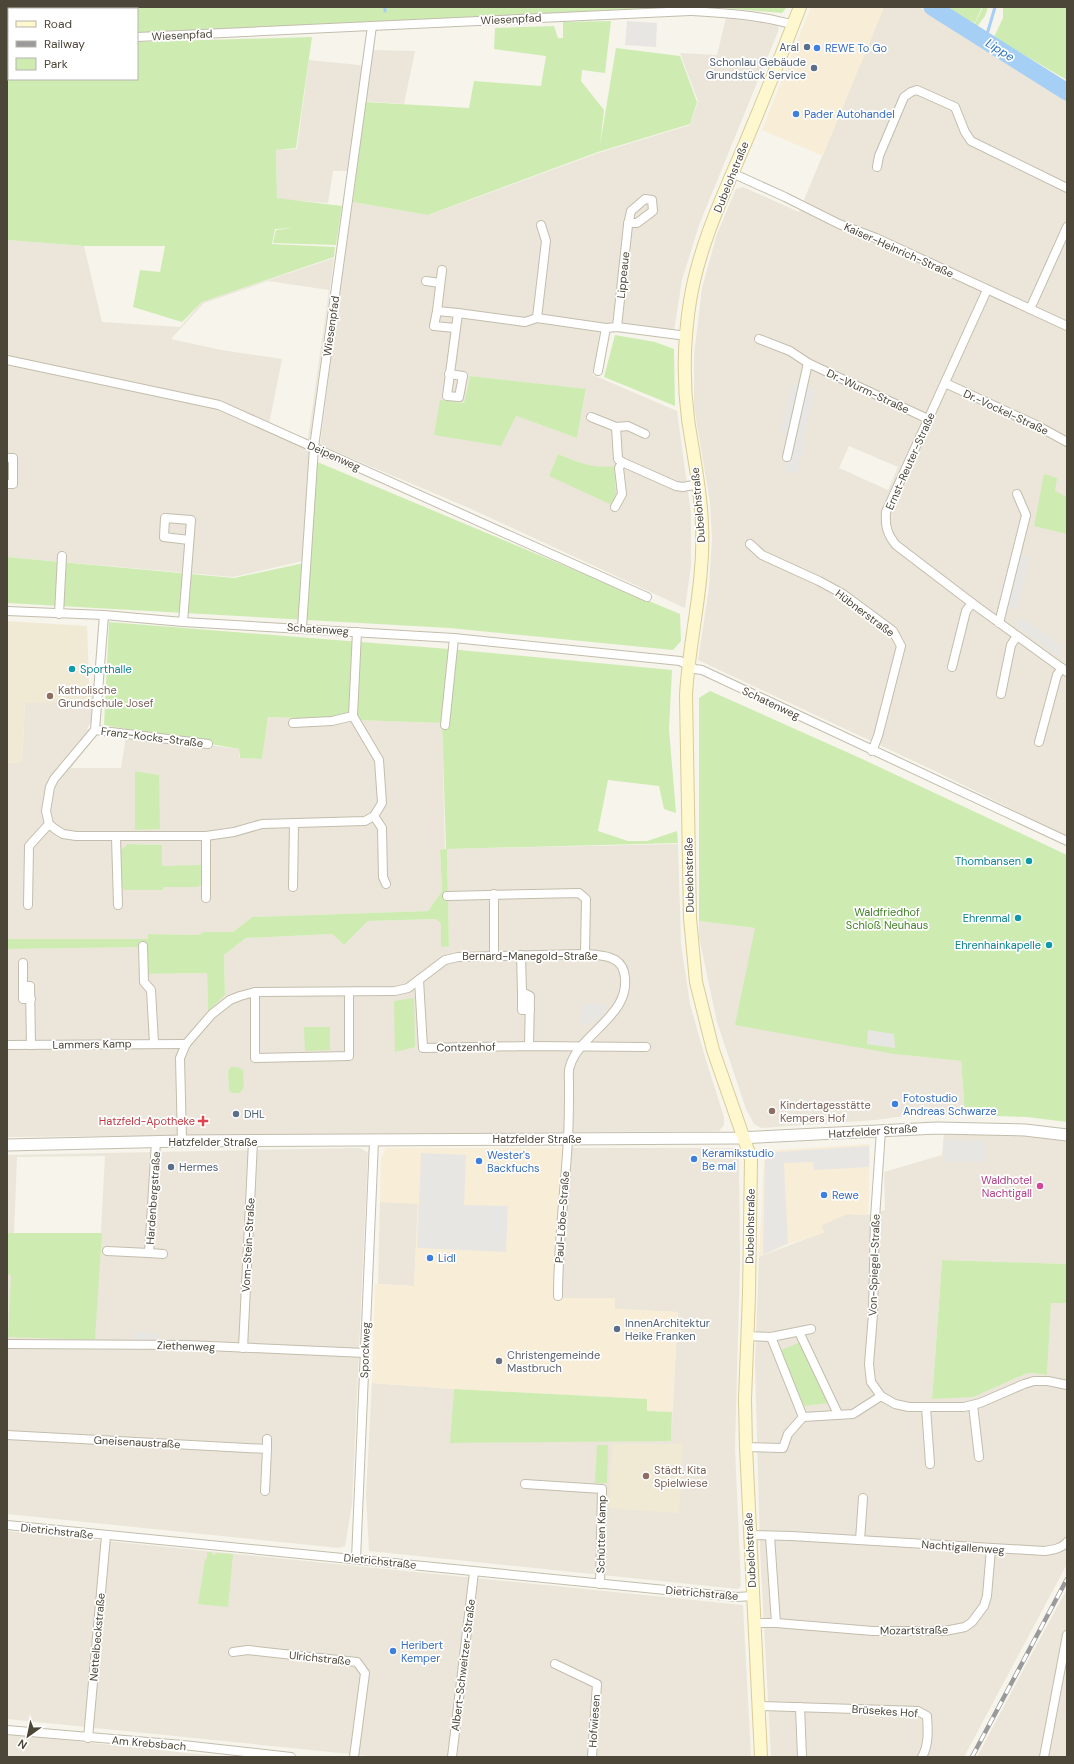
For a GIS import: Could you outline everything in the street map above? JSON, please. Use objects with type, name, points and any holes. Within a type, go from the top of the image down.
[{"type":"main road","name":"Dubelohstraße","points":[[761,1757],[746,1447],[747,1336],[752,1159],[743,1138],[713,1050],[701,1006],[692,954],[690,918],[686,725],[688,665],[702,560],[702,526],[686,392],[687,336],[693,285],[710,229],[794,25],[800,7]]},
{"type":"street","name":"Wiesenpfad","points":[[138,37],[690,11],[780,20],[794,25]]},
{"type":"street","name":"Wiesenpfad","points":[[302,628],[314,447],[372,26]]},
{"type":"street","points":[[877,167],[879,156],[904,97],[917,90],[955,107],[965,132],[971,141],[1067,188]]},
{"type":"street","name":"Kaiser-Heinrich-Straße","points":[[732,173],[839,224],[876,238],[1067,326]]},
{"type":"street","name":"Lippeaue","points":[[617,327],[628,222]]},
{"type":"street","points":[[537,318],[546,241],[541,225]]},
{"type":"street","points":[[1030,309],[1067,227]]},
{"type":"street","points":[[442,270],[434,326],[455,328]]},
{"type":"street","points":[[426,281],[440,283]]},
{"type":"street","name":"Ernst-Reuter-Straße","points":[[987,290],[886,512],[885,525],[890,537],[896,545],[1064,670],[1057,675],[1039,742]]},
{"type":"street","points":[[437,311],[526,322],[537,318],[606,328],[617,327],[687,336]]},
{"type":"street","points":[[449,374],[458,313]]},
{"type":"street","points":[[598,371],[606,328]]},
{"type":"street","name":"Dr.-Wurm-Straße","points":[[759,339],[790,351],[808,363],[928,419]]},
{"type":"street","name":"Deipenweg","points":[[7,360],[219,406],[314,447],[647,597]]},
{"type":"street","points":[[787,457],[808,363]]},
{"type":"street","name":"Dr.-Vockel-Straße","points":[[945,383],[1036,425],[1067,442]]},
{"type":"street","points":[[591,417],[616,428],[628,426],[645,434]]},
{"type":"street","points":[[616,428],[618,459],[622,462],[676,486],[683,487],[698,484]]},
{"type":"street","points":[[7,458],[13,458],[14,484],[7,484]]},
{"type":"street","points":[[615,507],[622,494],[619,468],[622,462]]},
{"type":"street","points":[[999,623],[1026,515],[1017,494]]},
{"type":"street","points":[[183,622],[189,540]]},
{"type":"street","name":"Hübnerstraße","points":[[750,544],[762,555],[819,581],[843,594],[893,631],[899,640],[901,646],[878,736],[872,751]]},
{"type":"street","points":[[59,614],[62,556]]},
{"type":"street","points":[[952,667],[966,611],[972,603]]},
{"type":"street","name":"Schatenweg","points":[[7,611],[104,615],[183,622],[454,638],[676,660],[695,669],[702,670],[872,751],[1067,841]]},
{"type":"street","name":"Franz-Kocks-Straße","points":[[49,824],[46,804],[54,778],[95,730],[104,615]]},
{"type":"street","points":[[28,905],[29,846],[49,824],[63,834],[116,837],[206,836],[234,832],[262,824],[365,821],[374,816],[382,803],[379,760],[353,716],[358,632]]},
{"type":"street","points":[[1001,694],[1011,645],[1017,636]]},
{"type":"street","points":[[445,725],[454,638]]},
{"type":"street","points":[[293,723],[332,721],[353,716]]},
{"type":"street","name":"Franz-Kocks-Straße","points":[[95,730],[208,744]]},
{"type":"street","points":[[374,816],[382,828],[383,877],[386,884]]},
{"type":"street","points":[[293,886],[294,824]]},
{"type":"street","points":[[206,836],[206,898]]},
{"type":"street","points":[[116,837],[118,905]]},
{"type":"street","points":[[447,896],[579,893],[586,899],[585,954]]},
{"type":"street","points":[[494,894],[494,956]]},
{"type":"street","points":[[143,946],[144,982],[150,990],[154,1043]]},
{"type":"street","name":"Bernard-Manegold-Straße","points":[[182,1141],[180,1058],[186,1044],[212,1014],[230,1000],[255,992],[395,991],[408,988],[444,960],[458,956],[585,954],[613,958],[619,963],[624,971],[624,991],[612,1015],[581,1047],[570,1066],[568,1138]]},
{"type":"street","points":[[520,955],[522,992],[530,996],[529,1046]]},
{"type":"street","points":[[24,963],[23,999],[30,999],[31,1045]]},
{"type":"street","name":"Contzenhof","points":[[419,980],[423,1048],[529,1046],[581,1047]]},
{"type":"street","points":[[255,992],[255,1058],[349,1056],[349,992]]},
{"type":"street","name":"Lammers Kamp","points":[[7,1045],[186,1044]]},
{"type":"street","points":[[581,1047],[646,1047]]},
{"type":"street","name":"Hatzfelder Straße","points":[[7,1145],[182,1141],[253,1142],[568,1138],[743,1138],[825,1135],[881,1130],[938,1128],[1024,1130],[1067,1135]]},
{"type":"street","name":"Von-Spiegel-Straße","points":[[881,1130],[875,1218],[869,1364],[871,1382],[881,1396]]},
{"type":"street","name":"Paul-Löbe-Straße","points":[[558,1296],[558,1268],[568,1138]]},
{"type":"street","name":"Sporckweg","points":[[356,1559],[374,1140]]},
{"type":"street","name":"Hardenbergstraße","points":[[149,1253],[156,1142]]},
{"type":"street","name":"Vom-Stein-Straße","points":[[243,1348],[253,1142]]},
{"type":"street","name":"Hardenbergstraße","points":[[107,1251],[163,1254]]},
{"type":"street","points":[[747,1336],[771,1337],[811,1329]]},
{"type":"street","points":[[799,1332],[838,1414]]},
{"type":"street","points":[[771,1337],[803,1417]]},
{"type":"street","name":"Ziethenweg","points":[[7,1344],[186,1345],[365,1353]]},
{"type":"street","points":[[746,1447],[783,1448],[788,1434],[803,1417],[853,1414],[881,1396],[895,1404],[926,1407],[964,1407],[1034,1381],[1048,1381],[1067,1385]]},
{"type":"street","points":[[972,1405],[979,1457]]},
{"type":"street","points":[[926,1407],[930,1464]]},
{"type":"street","name":"Gneisenaustraße","points":[[7,1435],[267,1449]]},
{"type":"street","points":[[265,1491],[267,1439]]},
{"type":"street","name":"Schütten Kamp","points":[[525,1484],[602,1489],[600,1584]]},
{"type":"street","points":[[860,1540],[863,1498]]},
{"type":"street","name":"Dietrichstraße","points":[[7,1525],[600,1584],[737,1597],[753,1596]]},
{"type":"street","name":"Nettelbeckstraße","points":[[88,1738],[106,1536]]},
{"type":"street","name":"Nachtigallenweg","points":[[750,1536],[860,1540],[1044,1551],[1053,1550],[1065,1543]]},
{"type":"street","points":[[770,1536],[776,1623]]},
{"type":"street","name":"Mozartstraße","points":[[754,1623],[776,1623],[873,1631],[945,1631],[965,1627],[975,1618],[984,1606],[987,1596],[991,1549]]},
{"type":"street","name":"Albert-Schweitzer-Straße","points":[[452,1757],[474,1572]]},
{"type":"street","points":[[1044,1757],[1067,1635]]},
{"type":"street","name":"Ulrichstraße","points":[[233,1652],[248,1650],[357,1662],[365,1673],[354,1757]]},
{"type":"street","name":"Hofwiesen","points":[[555,1664],[597,1684],[592,1757]]},
{"type":"street","name":"Brüsekes Hof","points":[[759,1706],[918,1711],[926,1716],[928,1730],[925,1753],[922,1757]]},
{"type":"street","points":[[800,1707],[802,1757]]},
{"type":"street","name":"Am Krebsbach","points":[[7,1730],[183,1745],[207,1753],[291,1757]]},
{"type":"shaded area","points":[[811,7],[884,7],[823,156],[762,130]]},
{"type":"shaded area","points":[[884,7],[919,7],[1067,100],[1067,836],[937,772],[698,660],[709,588],[712,537],[710,502],[694,407],[694,355],[702,288],[717,234],[736,189],[743,187],[799,212]],"holes":[[[849,446],[898,467],[888,490],[839,468]]]},
{"type":"shaded area","points":[[726,18],[777,25],[779,29],[699,225],[682,280],[674,331],[601,323],[593,375],[677,411],[691,514],[691,566],[685,608],[469,508],[320,445],[345,250],[353,202],[429,215],[598,153],[690,125],[698,101],[680,53],[717,55]],"holes":[[[470,376],[586,390],[577,438],[516,416],[440,401],[464,403]],[[558,454],[583,464],[599,468],[549,476]]]},
{"type":"shaded area","points":[[627,21],[657,23],[656,47],[625,45]]},
{"type":"shaded area","points":[[373,50],[415,51],[404,104],[359,101],[349,171],[333,171],[328,203],[277,199],[276,150],[297,149],[309,60],[369,66]]},
{"type":"shaded area","points":[[7,240],[84,246],[102,322],[180,327],[202,302],[334,258],[310,441],[303,561],[233,577],[7,557]],"holes":[[[268,281],[329,290],[308,439],[269,424],[282,359],[221,350],[171,339],[204,303]]]},
{"type":"shaded area","points":[[792,383],[799,384],[788,434],[781,432]]},
{"type":"shaded area","points":[[806,386],[815,388],[803,440],[794,438]]},
{"type":"shaded area","points":[[794,440],[805,442],[796,475],[785,470]]},
{"type":"shaded area","points":[[1020,555],[1029,557],[1017,610],[1008,608]]},
{"type":"shaded area","points":[[1020,617],[1061,646],[1059,657],[1015,625]]},
{"type":"shaded area","name":"Katholische Grundschule Josef","points":[[7,621],[87,626],[89,683],[93,690],[93,701],[25,703],[22,762],[7,763]]},
{"type":"shaded area","points":[[93,701],[92,720],[87,729],[239,749],[239,758],[262,759],[268,717],[442,723],[445,849],[678,844],[681,944],[690,1004],[724,1117],[724,1125],[719,1131],[7,1137],[7,949],[148,947],[148,974],[207,973],[208,1010],[225,995],[224,955],[246,938],[332,934],[344,945],[368,921],[436,919],[441,924],[441,947],[449,945],[447,850],[440,850],[442,891],[428,911],[252,917],[233,932],[199,935],[148,934],[148,939],[7,939],[7,763],[22,762],[25,702]],"holes":[[[102,733],[126,736],[121,768],[71,768],[98,734]],[[135,771],[159,775],[136,830]],[[128,844],[162,845],[162,866],[198,887],[163,887],[163,890]]]},
{"type":"shaded area","points":[[699,921],[755,928],[894,1054],[961,1061],[965,1115],[919,1114],[876,1120],[761,1128],[754,1124],[746,1109],[717,1022],[699,937]]},
{"type":"shaded area","points":[[582,1004],[606,1004],[604,1015],[582,1027]]},
{"type":"shaded area","points":[[868,1030],[894,1034],[895,1048],[867,1044]]},
{"type":"shaded area","points":[[944,1133],[1025,1135],[1067,1141],[1067,1264],[942,1260],[932,1398],[1015,1378],[1025,1374],[1031,1373],[1047,1375],[1051,1303],[1067,1303],[1067,1564],[964,1757],[771,1757],[760,1550],[755,1362],[759,1257],[824,1232],[821,1225],[847,1214],[868,1215],[885,1210],[884,1172],[942,1155]]},
{"type":"shaded area","points":[[944,1140],[986,1141],[986,1162],[944,1162]]},
{"type":"shaded area","points":[[870,1144],[868,1215],[847,1214],[822,1225],[824,1233],[788,1244],[759,1257],[764,1160],[774,1150]]},
{"type":"shaded area","name":"Rewe","points":[[869,1146],[869,1167],[814,1170],[813,1162],[784,1163],[788,1243],[763,1255],[765,1161],[776,1152]]},
{"type":"shaded area","points":[[360,1148],[368,1153],[352,1504],[345,1546],[339,1548],[7,1514],[7,1274],[11,1275],[95,1340],[105,1156],[17,1157],[14,1233],[7,1233],[7,1155]]},
{"type":"shaded area","points":[[386,1148],[572,1148],[570,1152],[562,1266],[563,1298],[615,1298],[615,1309],[678,1312],[672,1412],[647,1411],[647,1399],[454,1389],[372,1383],[375,1284],[414,1286],[418,1204],[380,1202],[381,1158]]},
{"type":"shaded area","points":[[572,1148],[735,1148],[739,1153],[740,1265],[735,1448],[741,1586],[738,1589],[369,1551],[366,1495],[372,1383],[454,1389],[451,1443],[671,1440],[678,1312],[614,1309],[615,1298],[563,1298],[562,1266],[570,1152]]},
{"type":"shaded area","points":[[421,1153],[466,1155],[464,1205],[508,1206],[506,1252],[417,1248]]},
{"type":"shaded area","points":[[380,1202],[418,1203],[414,1286],[378,1284]]},
{"type":"shaded area","points":[[133,1332],[157,1333],[157,1340],[133,1339]]},
{"type":"shaded area","name":"Städt. Kita Spielwiese","points":[[612,1444],[683,1444],[679,1513],[609,1508]]},
{"type":"shaded area","points":[[7,1531],[743,1605],[751,1757],[380,1757],[7,1719]]},
{"type":"shaded area","points":[[1067,1589],[1067,1757],[977,1757],[1029,1659]]},
{"type":"shaded area","points":[[7,1734],[216,1756],[227,1757],[7,1757]]},
{"type":"green space","points":[[7,7],[675,7],[138,33],[138,8],[8,8],[7,39]]},
{"type":"green space","points":[[710,7],[787,7],[782,13]]},
{"type":"green space","points":[[943,7],[982,7],[975,23],[969,20],[975,24],[983,7],[988,7],[985,16],[976,28]]},
{"type":"green space","points":[[1003,7],[1067,7],[1067,80],[994,37],[1003,18]]},
{"type":"green space","points":[[611,21],[605,73],[582,70],[581,81],[604,110],[600,145],[616,48],[680,56],[697,102],[690,124],[598,152],[428,215],[353,202],[365,102],[469,108],[474,81],[541,86],[546,56],[494,49],[495,28],[554,26],[558,38],[563,38],[563,22]]},
{"type":"green space","points":[[312,37],[296,148],[276,150],[277,198],[342,206],[336,245],[273,243],[276,230],[292,228],[275,229],[272,244],[335,247],[334,257],[202,302],[182,322],[133,307],[140,270],[160,272],[165,246],[84,246],[7,240],[7,49],[8,80],[138,80],[138,42]]},
{"type":"green space","points":[[615,335],[655,342],[674,349],[675,406],[604,377]]},
{"type":"green space","points":[[470,376],[586,389],[577,438],[516,416],[501,446],[434,435],[440,400],[464,403]]},
{"type":"green space","points":[[558,454],[592,466],[614,466],[616,496],[612,505],[549,476]]},
{"type":"green space","points":[[315,461],[680,614],[681,641],[673,650],[449,628],[7,603],[7,557],[234,578],[309,562]]},
{"type":"green space","points":[[1044,474],[1057,478],[1055,491],[1067,497],[1067,534],[1034,526]]},
{"type":"green space","points":[[109,622],[449,649],[672,670],[669,729],[676,813],[664,809],[659,786],[608,780],[598,831],[628,841],[647,841],[677,831],[678,843],[447,849],[449,946],[441,947],[441,924],[436,919],[368,921],[344,945],[332,934],[246,938],[224,955],[225,995],[208,1011],[207,973],[147,974],[148,947],[7,949],[7,939],[148,939],[148,934],[199,935],[204,932],[233,932],[252,917],[428,911],[442,891],[440,850],[446,849],[442,723],[268,717],[262,759],[240,758],[239,749],[104,725]]},
{"type":"green space","name":"Waldfriedhof Schloß Neuhaus","points":[[710,691],[860,758],[1067,855],[1067,1122],[1027,1117],[965,1115],[961,1061],[894,1054],[735,1025],[755,928],[699,921],[699,698]]},
{"type":"green space","points":[[135,771],[159,775],[160,829],[135,830]]},
{"type":"green space","points":[[128,844],[162,845],[162,866],[202,865],[202,884],[198,887],[163,887],[163,890],[125,890],[122,888],[121,850]]},
{"type":"green space","points":[[414,998],[415,1047],[395,1052],[394,1001]]},
{"type":"green space","points":[[304,1027],[330,1027],[330,1050],[305,1051]]},
{"type":"green space","points":[[231,1067],[238,1067],[243,1070],[244,1087],[240,1093],[232,1093],[229,1090],[228,1071]]},
{"type":"green space","points":[[7,1233],[102,1233],[95,1340],[8,1337],[11,1275],[7,1274]]},
{"type":"green space","points":[[942,1260],[1067,1264],[1067,1303],[1051,1303],[1047,1375],[1031,1373],[1025,1374],[973,1397],[932,1399]]},
{"type":"green space","points":[[801,1342],[818,1382],[829,1403],[804,1406],[781,1350]]},
{"type":"green space","points":[[454,1389],[647,1399],[647,1411],[672,1412],[671,1441],[450,1443]]},
{"type":"green space","points":[[597,1445],[608,1445],[607,1483],[595,1483]]},
{"type":"green space","points":[[207,1552],[212,1552],[212,1554],[215,1555],[216,1553],[233,1554],[228,1607],[198,1604]]},
{"type":"waterway","name":"Lippe","points":[[932,7],[1067,92]]},
{"type":"waterway","points":[[983,40],[988,31],[995,7]]},
{"type":"railway","points":[[972,1757],[1067,1579]]},
{"type":"place","name":"Aral","points":[[807,47]]},
{"type":"place","name":"REWE To Go","points":[[817,48]]},
{"type":"place","name":"Schonlau Gebäude Grundstück Service","points":[[814,68]]},
{"type":"place","name":"Pader Autohandel","points":[[796,114]]},
{"type":"place","name":"Sporthalle","points":[[72,669]]},
{"type":"place","name":"Katholische Grundschule Josef","points":[[50,696]]},
{"type":"place","name":"Thombansen","points":[[1029,861]]},
{"type":"place","name":"Ehrenmal","points":[[1018,918]]},
{"type":"place","name":"Ehrenhainkapelle","points":[[1049,945]]},
{"type":"place","name":"Fotostudio Andreas Schwarze","points":[[895,1104]]},
{"type":"place","name":"Kindertagesstätte Kempers Hof","points":[[772,1111]]},
{"type":"place","name":"DHL","points":[[236,1114]]},
{"type":"place","name":"Hatzfeld-Apotheke","points":[[203,1121]]},
{"type":"place","name":"Keramikstudio Be mal","points":[[694,1159]]},
{"type":"place","name":"Wester's Backfuchs","points":[[479,1161]]},
{"type":"place","name":"Hermes","points":[[171,1167]]},
{"type":"place","name":"Waldhotel Nachtigall","points":[[1040,1186]]},
{"type":"place","name":"Rewe","points":[[824,1195]]},
{"type":"place","name":"Lidl","points":[[430,1258]]},
{"type":"place","name":"InnenArchitektur Heike Franken","points":[[617,1329]]},
{"type":"place","name":"Christengemeinde Mastbruch","points":[[499,1361]]},
{"type":"place","name":"Städt. Kita Spielwiese","points":[[646,1476]]},
{"type":"place","name":"Heribert Kemper","points":[[393,1651]]}]
